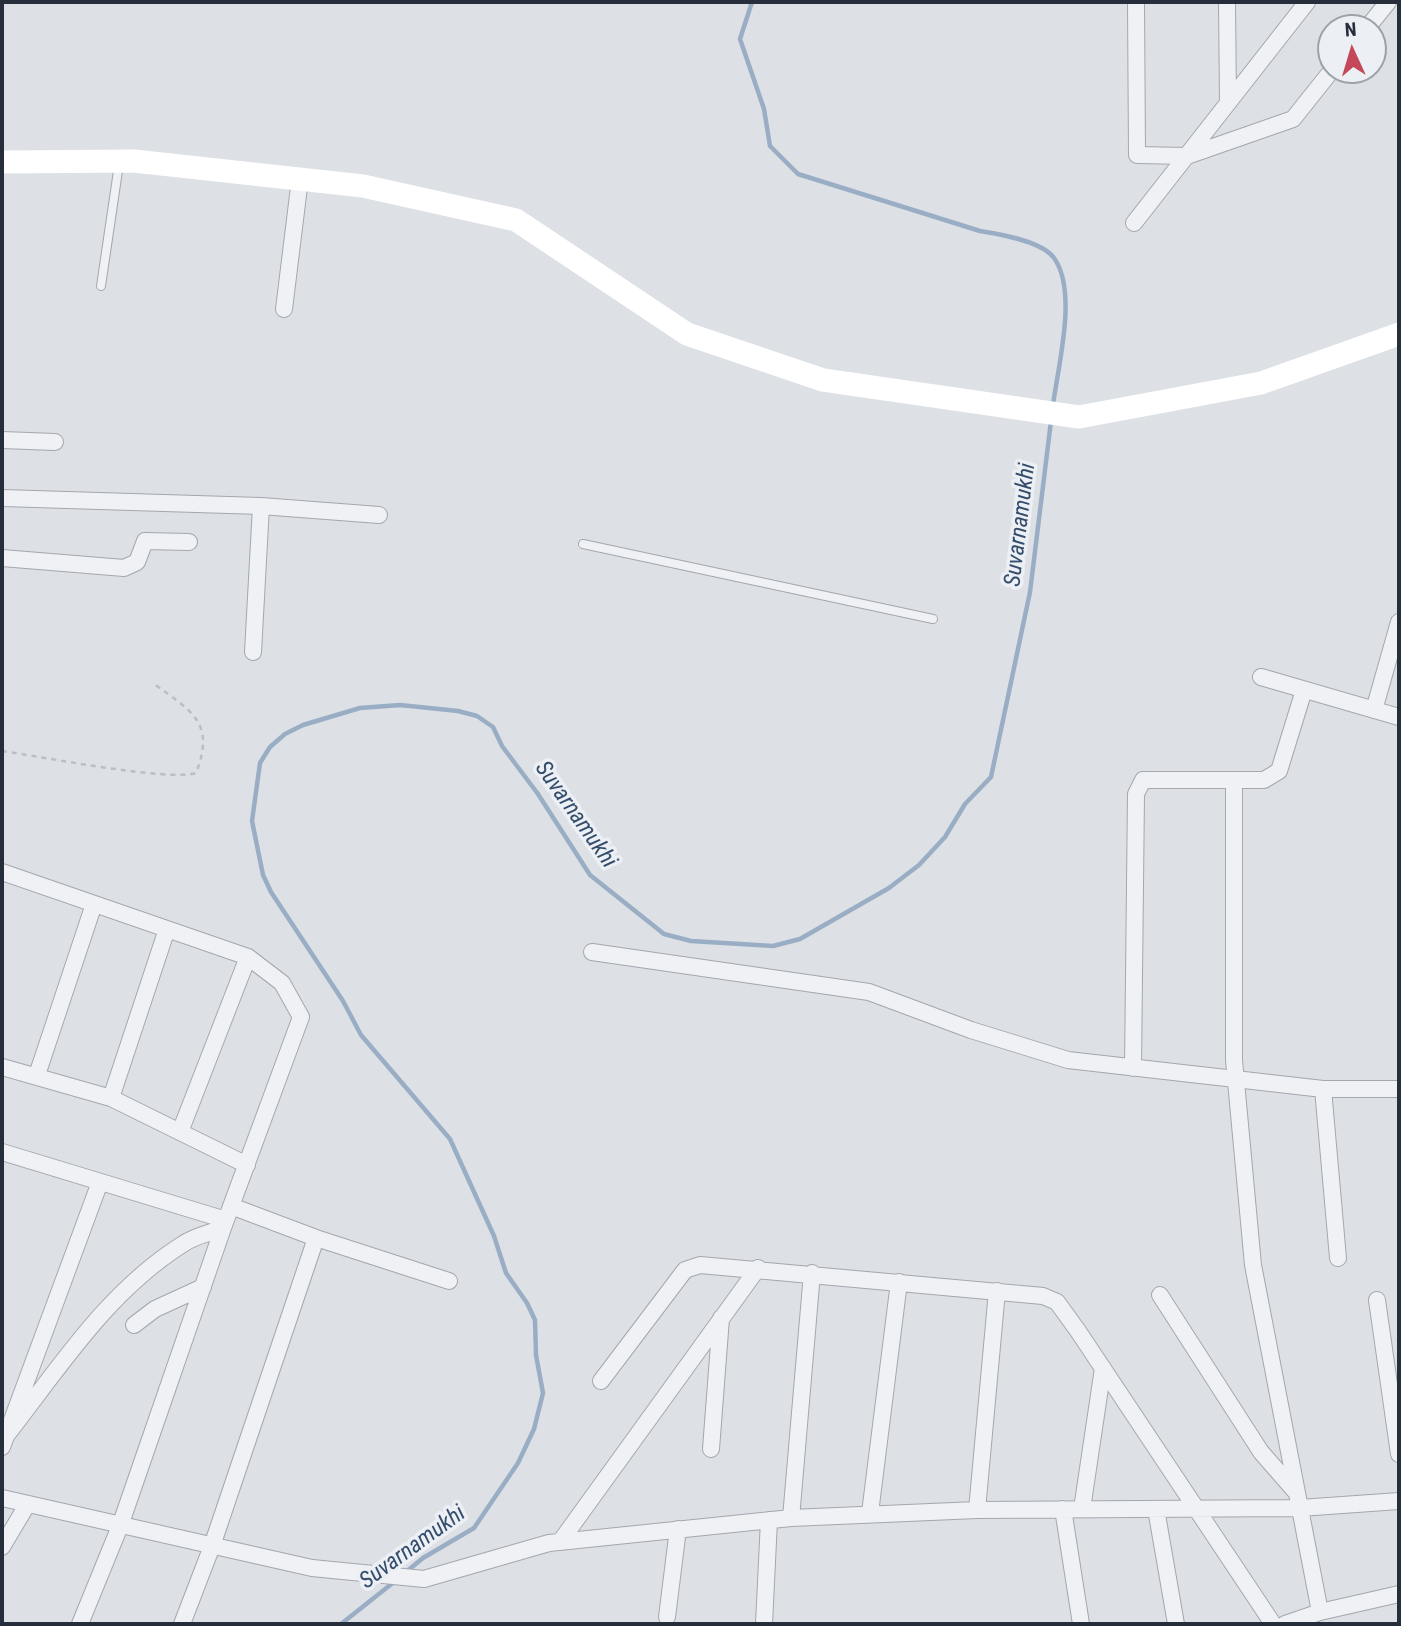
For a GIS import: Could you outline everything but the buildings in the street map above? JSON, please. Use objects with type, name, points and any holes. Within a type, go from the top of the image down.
[{"type":"street","points":[[1136,2],[1137,155],[1187,156],[1293,119],[1321,84]]},
{"type":"street","points":[[1227,2],[1228,103]]},
{"type":"street","points":[[1134,223],[1307,2]]},
{"type":"street","points":[[2,162],[119,161],[363,186],[516,220],[687,334],[823,380],[1079,417],[1261,383],[1399,334]]},
{"type":"street","points":[[284,309],[300,179]]},
{"type":"street","points":[[2,440],[55,442]]},
{"type":"street","points":[[2,498],[261,506],[379,514]]},
{"type":"street","points":[[253,652],[261,506]]},
{"type":"street","points":[[2,558],[124,568],[137,562],[145,541],[189,542]]},
{"type":"street","points":[[1374,710],[1399,622]]},
{"type":"street","points":[[1261,677],[1399,717]]},
{"type":"street","points":[[1133,1068],[1136,794],[1143,780],[1264,780],[1279,771],[1304,690]]},
{"type":"street","points":[[1234,781],[1236,1079],[1253,1265],[1320,1612]]},
{"type":"street","points":[[2,872],[248,957],[282,983],[301,1017],[226,1218],[120,1526],[80,1624]]},
{"type":"street","points":[[37,1075],[94,904]]},
{"type":"street","points":[[111,1098],[167,929]]},
{"type":"street","points":[[592,952],[869,992],[971,1030],[1068,1060],[1323,1089],[1399,1089]]},
{"type":"street","points":[[180,1132],[248,957]]},
{"type":"street","points":[[2,1067],[111,1098],[247,1165]]},
{"type":"street","points":[[1323,1089],[1338,1258]]},
{"type":"street","points":[[2,1152],[226,1218],[316,1238],[449,1281]]},
{"type":"street","points":[[4,1441],[100,1182]]},
{"type":"street","points":[[4,1441],[88,1328],[117,1296],[184,1243],[226,1218]]},
{"type":"street","points":[[182,1624],[212,1546],[316,1238]]},
{"type":"street","points":[[601,1381],[685,1270],[708,1264],[1043,1296],[1057,1302],[1273,1624]]},
{"type":"street","points":[[560,1542],[758,1268]]},
{"type":"street","points":[[790,1518],[812,1273]]},
{"type":"street","points":[[870,1513],[899,1282]]},
{"type":"street","points":[[134,1325],[155,1309],[203,1287]]},
{"type":"street","points":[[977,1510],[997,1291]]},
{"type":"street","points":[[1160,1295],[1261,1452],[1298,1501]]},
{"type":"street","points":[[1377,1300],[1399,1454]]},
{"type":"street","points":[[711,1449],[721,1318]]},
{"type":"street","points":[[1082,1509],[1103,1368]]},
{"type":"street","points":[[2,1498],[312,1568],[424,1579],[560,1542],[790,1518],[977,1510],[1195,1509],[1298,1501],[1399,1501]]},
{"type":"street","points":[[2,1547],[27,1505]]},
{"type":"street","points":[[1063,1509],[1081,1624]]},
{"type":"street","points":[[1156,1509],[1176,1624]]},
{"type":"street","points":[[764,1624],[769,1520]]},
{"type":"street","points":[[667,1617],[678,1530]]},
{"type":"street","points":[[1285,1624],[1320,1612],[1399,1594]]},
{"type":"lane","points":[[101,286],[119,161]]},
{"type":"lane","points":[[583,544],[933,619]]},
{"type":"path","points":[[2,751],[166,774],[187,776],[196,773],[205,742],[203,730],[184,706],[153,683]]},
{"type":"waterway","name":"Suvarnamukhi","points":[[752,2],[740,39],[764,109],[770,146],[798,174],[980,231],[1020,239],[1040,247],[1054,258],[1061,272],[1066,309],[1053,405]]},
{"type":"waterway","name":"Suvarnamukhi","points":[[406,1572],[423,1558],[474,1528],[518,1463],[534,1429],[543,1393],[536,1355],[535,1320],[527,1303],[506,1273],[494,1236],[450,1139],[361,1035],[343,1001],[271,892],[263,875],[252,821],[260,763],[270,747],[285,734],[303,725],[360,708],[400,705],[458,711],[477,716],[493,727],[502,746],[538,794],[590,875],[664,934],[691,941],[773,946],[800,939],[889,888],[919,865],[945,837],[965,804],[991,777],[1030,592],[1051,421]]},
{"type":"waterway","name":"Suvarnamukhi","points":[[341,1624],[394,1582]]}]
